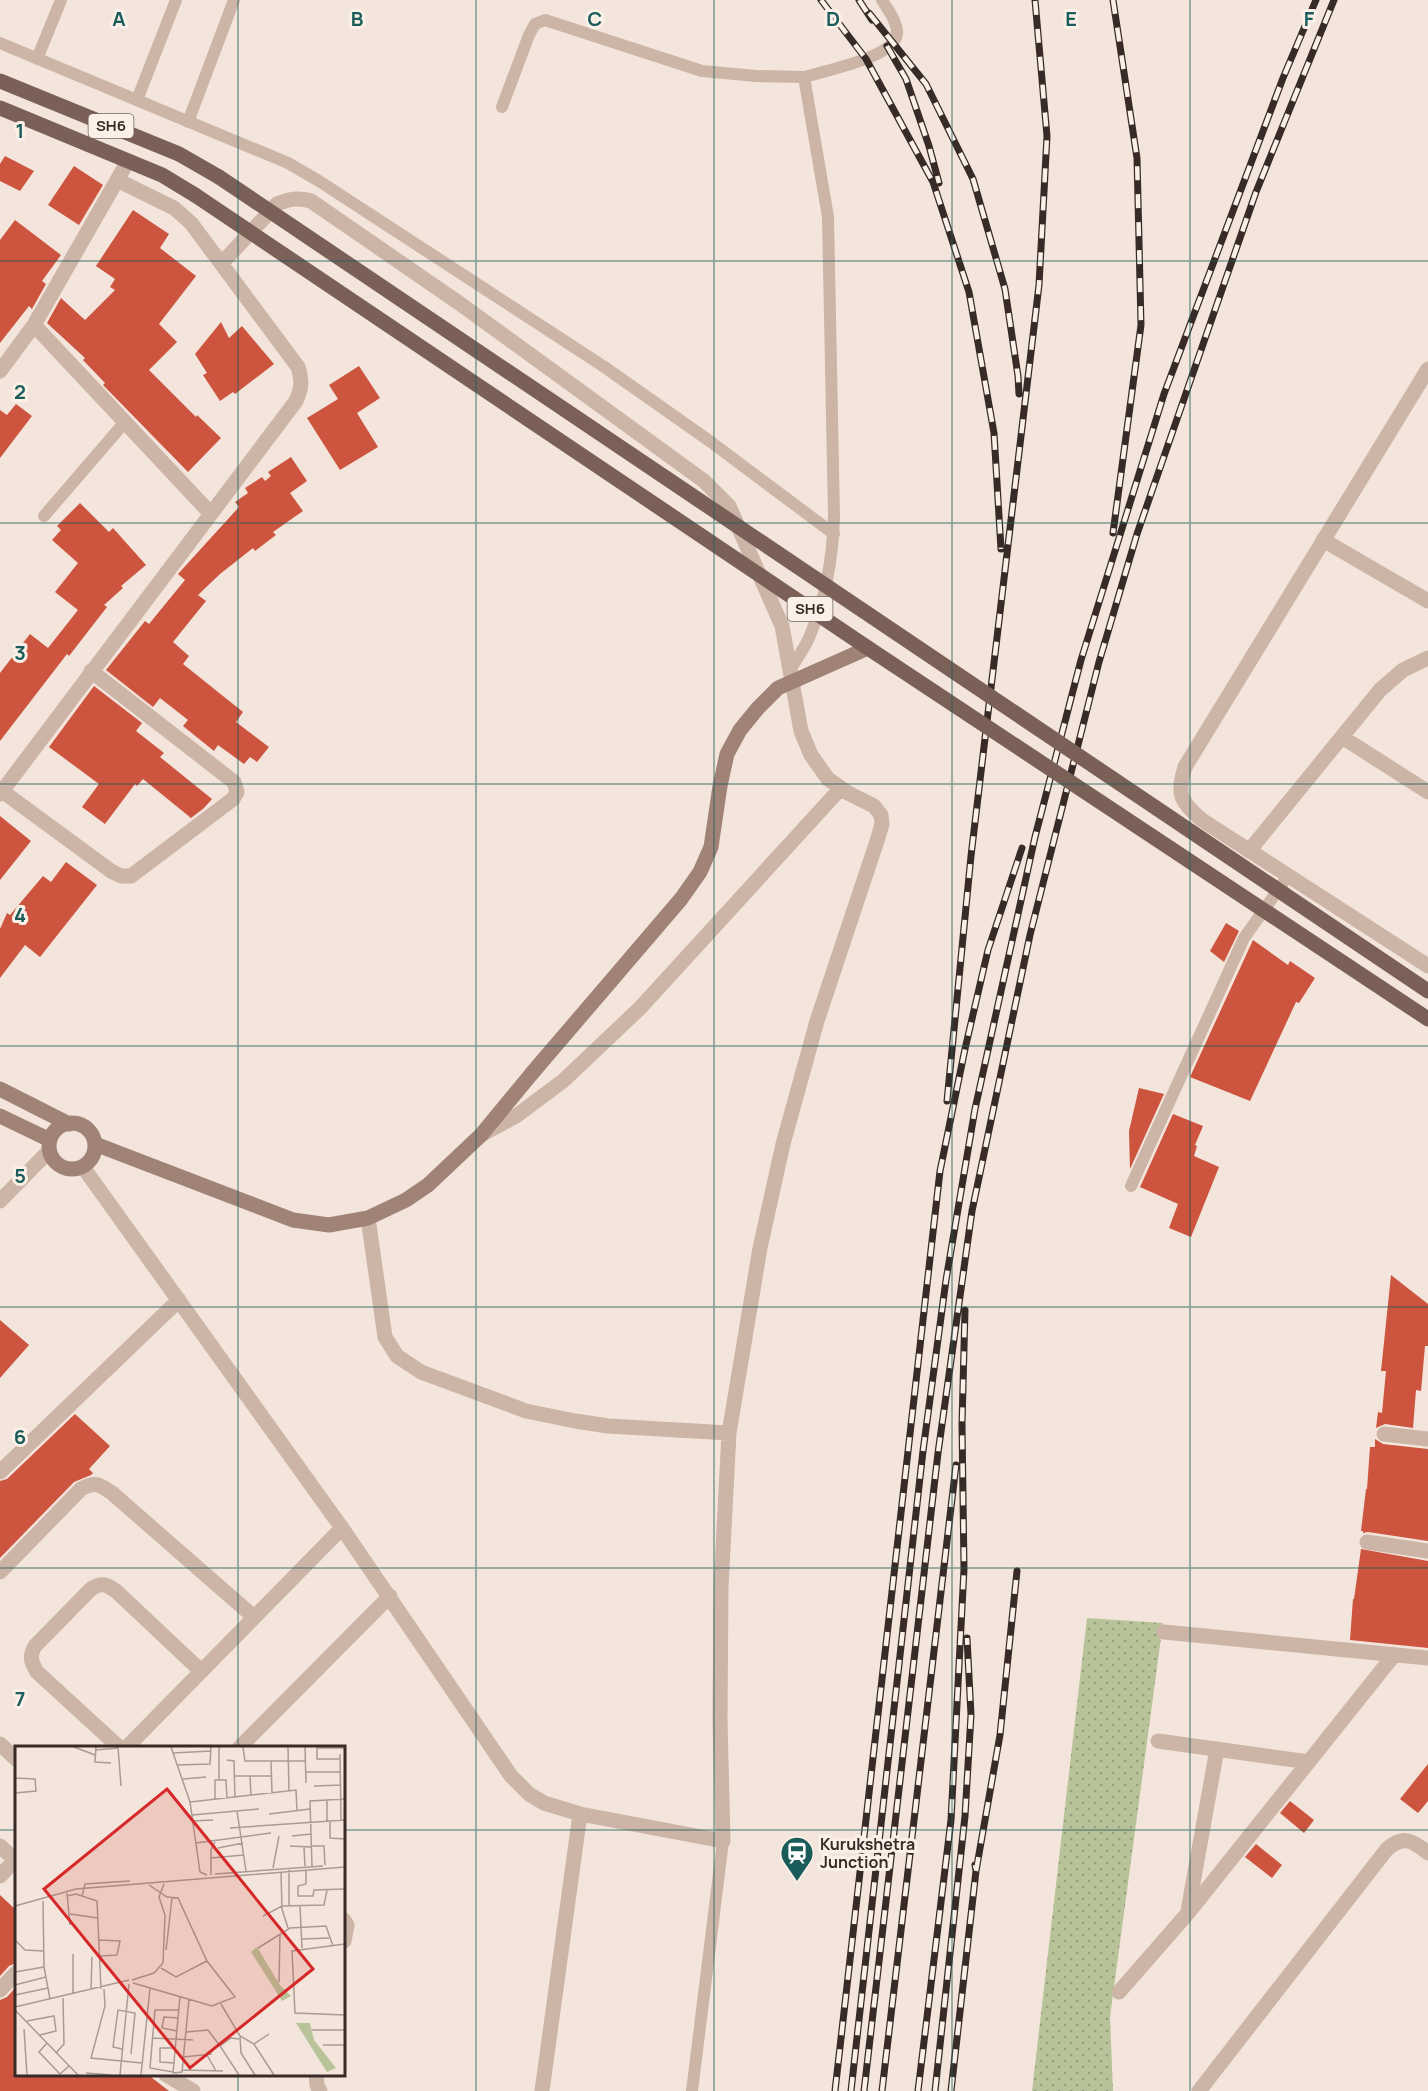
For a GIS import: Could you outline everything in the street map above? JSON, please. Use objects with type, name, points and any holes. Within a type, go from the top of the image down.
[{"type":"main road","name":"SH6","points":[[0,81],[179,154],[219,177],[1428,991]]},
{"type":"main road","name":"SH6","points":[[0,108],[162,175],[195,195],[868,648],[1428,1020]]},
{"type":"main road","points":[[95,1144],[292,1220],[329,1225],[368,1218],[406,1200],[428,1185],[481,1135],[681,899],[700,873],[711,848],[727,754],[740,730],[758,708],[778,688],[868,648]]},
{"type":"main road","points":[[0,1089],[69,1124],[83,1126],[89,1131],[95,1144],[92,1157],[83,1167],[76,1169],[62,1168],[52,1158],[50,1146],[57,1129],[69,1124]]},
{"type":"main road","points":[[0,1116],[50,1146]]},
{"type":"street","points":[[0,371],[34,325],[128,161]]},
{"type":"street","points":[[91,671],[234,782],[237,792],[131,876],[121,876],[111,871],[1,792],[91,671],[296,401],[301,391],[302,379],[297,367],[222,263],[183,215],[160,200],[117,180]]},
{"type":"street","points":[[83,1167],[390,1596],[511,1776],[529,1794],[544,1803],[580,1814],[723,1841],[720,1720],[721,1587],[729,1433],[760,1248],[783,1144],[817,1021],[882,825],[881,815],[874,806],[828,779],[811,755],[801,731],[782,626],[734,515],[719,494],[704,481],[468,310],[311,201],[300,198],[288,199],[277,204],[222,263]]},
{"type":"street","points":[[34,325],[211,514]]},
{"type":"street","points":[[1427,372],[1185,767],[1180,781],[1181,795],[1186,806],[1202,820],[1428,966]]},
{"type":"street","points":[[1323,540],[1428,601]]},
{"type":"street","points":[[1249,851],[1380,690],[1403,670],[1428,658]]},
{"type":"street","points":[[1342,737],[1428,792]]},
{"type":"street","points":[[481,1135],[516,1116],[563,1081],[640,1008],[841,788]]},
{"type":"street","points":[[0,1201],[50,1146]]},
{"type":"street","points":[[368,1218],[385,1337],[397,1356],[421,1372],[526,1411],[555,1417],[608,1426],[729,1433]]},
{"type":"street","points":[[0,1472],[179,1300]]},
{"type":"street","points":[[1384,1434],[1428,1439]]},
{"type":"street","points":[[0,1572],[81,1489],[90,1484],[100,1485],[254,1617]]},
{"type":"street","points":[[128,1746],[342,1528]]},
{"type":"street","points":[[1367,1542],[1428,1551]]},
{"type":"street","points":[[118,1746],[37,1672],[32,1663],[31,1654],[35,1646],[91,1589],[98,1584],[106,1584],[116,1591],[201,1671]]},
{"type":"street","points":[[241,1746],[390,1596]]},
{"type":"street","points":[[1164,1632],[1428,1659]]},
{"type":"street","points":[[1119,1992],[1188,1913],[1394,1655]]},
{"type":"street","points":[[1158,1741],[1309,1762]]},
{"type":"street","points":[[0,1744],[15,1758]]},
{"type":"street","points":[[1188,1913],[1217,1749]]},
{"type":"street","points":[[542,2091],[580,1814]]},
{"type":"street","points":[[1199,2091],[1387,1849],[1396,1841],[1405,1840],[1428,1852]]},
{"type":"street","points":[[0,1846],[15,1859]]},
{"type":"street","points":[[0,1876],[15,1861]]},
{"type":"street","points":[[0,1990],[15,1974]]},
{"type":"street","points":[[168,2076],[193,2091]]},
{"type":"street","points":[[316,2076],[320,2091]]},
{"type":"lane","points":[[37,59],[61,0]]},
{"type":"lane","points":[[137,100],[176,0]]},
{"type":"lane","points":[[188,122],[234,0]]},
{"type":"lane","points":[[501,107],[529,35],[536,24],[545,20],[702,71],[756,76],[804,77],[866,59],[888,49],[897,35],[896,27],[882,0]]},
{"type":"lane","points":[[0,43],[288,163],[407,236],[603,366],[711,442],[834,534]]},
{"type":"lane","points":[[790,670],[808,639],[822,599],[834,534],[828,217],[804,77]]},
{"type":"lane","points":[[44,516],[125,422]]},
{"type":"lane","points":[[1131,1186],[1244,938],[1288,876]]},
{"type":"lane","points":[[692,2091],[723,1841]]},
{"type":"green space","points":[[1087,1618],[1163,1623],[1110,2017],[1113,2091],[1032,2091]]},
{"type":"building","points":[[5,156],[34,171],[20,191],[0,181],[0,164]]},
{"type":"building","points":[[74,166],[103,185],[79,225],[48,205]]},
{"type":"building","points":[[133,210],[169,234],[160,248],[196,276],[159,324],[177,342],[149,370],[196,417],[197,415],[221,438],[188,472],[103,385],[105,383],[83,360],[85,358],[47,323],[61,298],[85,320],[115,290],[110,287],[115,279],[96,266]]},
{"type":"building","points":[[15,220],[61,255],[42,281],[46,284],[32,309],[29,306],[0,343],[0,240]]},
{"type":"building","points":[[221,322],[229,338],[242,326],[274,364],[235,394],[233,392],[220,401],[203,375],[207,373],[195,354]]},
{"type":"building","points":[[359,366],[380,398],[357,413],[378,447],[340,470],[307,418],[338,399],[329,385]]},
{"type":"building","points":[[16,404],[32,416],[0,458],[0,410],[7,415]]},
{"type":"building","points":[[291,457],[307,481],[290,493],[303,511],[273,532],[276,535],[255,551],[253,548],[220,574],[198,595],[206,601],[173,642],[189,656],[183,664],[243,712],[236,722],[269,747],[257,762],[250,757],[244,764],[218,745],[214,751],[183,726],[188,720],[160,698],[153,707],[106,670],[145,621],[149,624],[185,580],[178,574],[239,507],[235,502],[248,493],[245,488],[262,477],[265,481],[271,476],[268,472]]},
{"type":"building","points":[[80,503],[109,532],[113,528],[146,565],[121,586],[123,588],[104,605],[107,607],[69,656],[67,654],[0,741],[0,673],[30,634],[48,648],[78,610],[55,592],[78,563],[52,540],[61,530],[57,526]]},
{"type":"building","points":[[94,686],[142,723],[136,731],[164,753],[160,757],[212,799],[204,808],[191,818],[143,779],[137,786],[135,784],[105,824],[82,807],[99,784],[49,747]]},
{"type":"building","points":[[0,816],[31,841],[0,880]]},
{"type":"building","points":[[66,862],[97,885],[40,957],[25,945],[0,978],[0,929],[7,913],[10,915],[43,876],[51,882]]},
{"type":"building","points":[[1226,923],[1239,931],[1224,962],[1210,951]]},
{"type":"building","points":[[1253,940],[1288,965],[1290,961],[1315,978],[1299,1003],[1296,1002],[1250,1101],[1190,1077]]},
{"type":"building","points":[[1139,1088],[1164,1094],[1130,1169],[1129,1131]]},
{"type":"building","points":[[1173,1114],[1203,1126],[1195,1145],[1197,1146],[1194,1156],[1219,1167],[1191,1237],[1169,1228],[1178,1204],[1140,1187]]},
{"type":"building","points":[[1391,1275],[1428,1304],[1428,1346],[1425,1346],[1421,1391],[1416,1390],[1413,1428],[1385,1424],[1376,1428],[1378,1412],[1382,1413],[1386,1371],[1381,1371]]},
{"type":"building","points":[[0,1320],[29,1345],[0,1378]]},
{"type":"building","points":[[75,1414],[110,1446],[89,1469],[93,1473],[74,1482],[0,1558],[0,1481],[7,1479]]},
{"type":"building","points":[[1375,1439],[1383,1444],[1428,1449],[1428,1541],[1361,1531],[1370,1447],[1375,1447]]},
{"type":"building","points":[[1361,1549],[1428,1561],[1428,1648],[1350,1640],[1353,1599]]},
{"type":"building","points":[[1428,1764],[1428,1801],[1418,1813],[1400,1799]]},
{"type":"building","points":[[1290,1801],[1314,1820],[1304,1833],[1280,1813]]},
{"type":"building","points":[[1256,1844],[1282,1865],[1272,1878],[1245,1857]]},
{"type":"building","points":[[0,1895],[15,1909],[15,1963],[9,1966],[0,1976]]},
{"type":"building","points":[[15,1988],[15,2076],[150,2076],[169,2091],[0,2091],[0,2000],[7,1997]]},
{"type":"railway","points":[[821,0],[866,59],[933,182],[969,292],[994,433],[1001,549]]},
{"type":"railway","points":[[859,0],[872,20]]},
{"type":"railway","points":[[947,1101],[971,856],[1039,285],[1047,136],[1035,0]]},
{"type":"railway","points":[[1113,0],[1137,158],[1141,325],[1113,533]]},
{"type":"railway","points":[[851,2091],[923,1451],[946,1280],[975,1109],[1035,837],[1081,660],[1164,394],[1283,78],[1316,0]]},
{"type":"railway","points":[[864,2091],[938,1453],[972,1211],[1030,935],[1099,662],[1137,534],[1256,192],[1334,0]]},
{"type":"railway","points":[[869,13],[926,84],[973,179],[1005,289],[1019,394]]},
{"type":"railway","points":[[887,46],[906,79],[939,183]]},
{"type":"railway","points":[[835,2091],[940,1171],[988,950],[1022,848]]},
{"type":"railway","points":[[918,2091],[951,1820],[964,1569],[962,1424],[965,1310]]},
{"type":"railway","points":[[882,2091],[956,1465]]},
{"type":"railway","points":[[976,1871],[1000,1735],[1017,1571]]},
{"type":"railway","points":[[935,2091],[965,1816],[971,1715],[967,1638]]},
{"type":"railway","points":[[951,2091],[975,1865]]},
{"type":"place","name":"Kurukshetra Junction","points":[[797,1882]]}]
